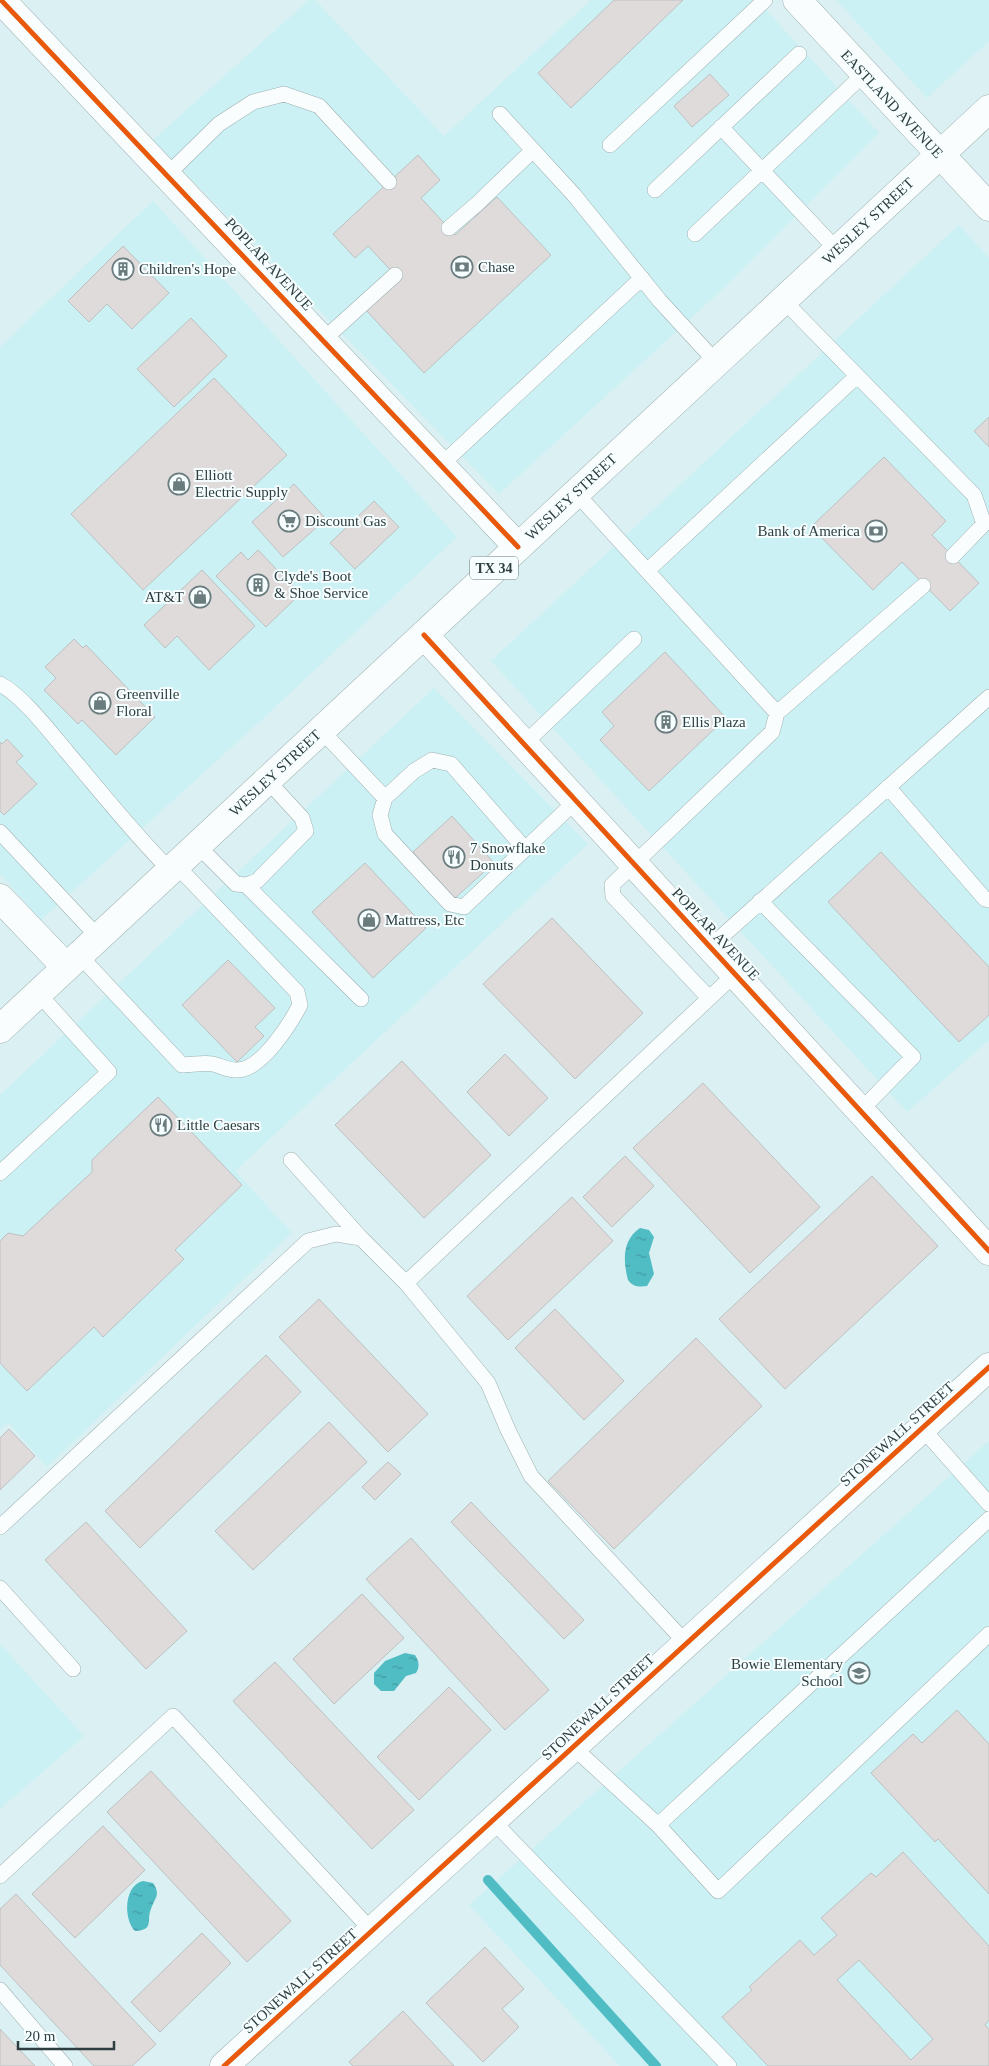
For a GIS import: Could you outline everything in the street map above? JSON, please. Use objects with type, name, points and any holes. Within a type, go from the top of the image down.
[{"type":"street","name":"POPLAR AVENUE","points":[[1,0],[518,547]]},
{"type":"street","name":"EASTLAND AVENUE","points":[[796,0],[989,207]]},
{"type":"street","name":"WESLEY STREET","points":[[0,1029],[989,109]]},
{"type":"street","name":"POPLAR AVENUE","points":[[424,635],[989,1252]]},
{"type":"street","points":[[0,898],[81,953]]},
{"type":"street","name":"STONEWALL STREET","points":[[224,2066],[373,1932],[989,1367]]},
{"type":"lane","points":[[610,145],[764,0]]},
{"type":"lane","points":[[655,190],[799,54]]},
{"type":"lane","points":[[695,234],[864,74]]},
{"type":"lane","points":[[167,175],[219,124],[253,102],[284,94],[319,106],[389,182]]},
{"type":"lane","points":[[500,114],[574,195],[642,278],[716,362]]},
{"type":"lane","points":[[721,127],[837,250]]},
{"type":"lane","points":[[448,228],[478,203],[534,150]]},
{"type":"lane","points":[[323,340],[395,275]]},
{"type":"lane","points":[[441,465],[642,278]]},
{"type":"lane","points":[[783,300],[974,496],[984,524],[953,556]]},
{"type":"lane","points":[[648,571],[857,376]]},
{"type":"lane","points":[[576,493],[777,713]]},
{"type":"lane","points":[[710,998],[613,896],[612,885],[772,732],[777,713],[923,586]]},
{"type":"lane","points":[[524,744],[634,639]]},
{"type":"lane","points":[[0,684],[8,688],[44,725],[144,844],[173,867],[296,992],[300,1005],[280,1037],[254,1065],[241,1070],[226,1070],[213,1064],[182,1065],[81,953],[0,832]]},
{"type":"lane","points":[[710,947],[989,697]]},
{"type":"lane","points":[[321,730],[385,798]]},
{"type":"lane","points":[[525,849],[450,764],[432,760],[414,771],[385,798],[380,815],[385,834],[450,904],[464,906],[525,849],[576,801]]},
{"type":"lane","points":[[197,845],[236,884],[246,885],[257,881],[306,831],[302,818],[267,780]]},
{"type":"lane","points":[[888,788],[985,899],[989,900]]},
{"type":"lane","points":[[246,885],[361,998]]},
{"type":"lane","points":[[760,901],[913,1057],[860,1111]]},
{"type":"lane","points":[[406,1283],[735,974]]},
{"type":"lane","points":[[0,1173],[108,1072],[38,994]]},
{"type":"lane","points":[[291,1160],[361,1238],[406,1283],[488,1383],[508,1430],[531,1476],[686,1643]]},
{"type":"lane","points":[[0,1527],[308,1242],[336,1234],[361,1238]]},
{"type":"lane","points":[[922,1428],[989,1504]]},
{"type":"lane","points":[[658,1826],[989,1519]]},
{"type":"lane","points":[[0,1588],[73,1668]]},
{"type":"lane","points":[[573,1747],[658,1826],[718,1891],[989,1634]]},
{"type":"lane","points":[[0,1876],[173,1716],[373,1932]]},
{"type":"lane","points":[[493,1821],[729,2066]]},
{"type":"lane","points":[[0,1990],[65,2066]]},
{"type":"shaded area","points":[[309,0],[315,0],[444,136],[591,0],[757,0],[879,133],[727,285],[499,494],[153,140]]},
{"type":"shaded area","points":[[836,0],[989,0],[989,41],[927,98]]},
{"type":"shaded area","points":[[153,201],[457,537],[244,736],[41,920],[0,874],[0,347]]},
{"type":"shaded area","points":[[959,225],[989,258],[989,1040],[907,1112],[491,661]]},
{"type":"shaded area","points":[[434,688],[588,844],[235,1171],[292,1233],[47,1467],[8,1422],[0,1430],[0,1095]]},
{"type":"shaded area","name":"Bowie Elementary School","points":[[989,1441],[989,2066],[620,2066],[469,1905]]},
{"type":"shaded area","points":[[0,1644],[84,1736],[0,1809]]},
{"type":"water","points":[[640,1228],[649,1230],[654,1237],[649,1253],[654,1274],[647,1286],[634,1285],[630,1282],[625,1266],[627,1245],[634,1233]]},
{"type":"water","points":[[405,1653],[415,1655],[418,1662],[416,1673],[406,1676],[394,1691],[381,1691],[374,1684],[374,1673],[385,1661]]},
{"type":"water","points":[[143,1881],[153,1883],[157,1893],[148,1926],[145,1929],[135,1931],[129,1919],[127,1903],[132,1889]]},
{"type":"building","points":[[614,0],[683,0],[571,108],[538,73]]},
{"type":"building","points":[[710,74],[729,95],[692,127],[674,106]]},
{"type":"building","name":"Chase","points":[[418,155],[440,180],[421,198],[455,235],[497,197],[551,255],[424,373],[365,309],[395,275],[368,246],[355,258],[333,234]]},
{"type":"building","name":"Children's Hope","points":[[123,246],[169,293],[132,329],[107,304],[89,322],[68,301]]},
{"type":"building","points":[[191,318],[227,356],[174,407],[137,369]]},
{"type":"building","name":"Elliott Electric Supply","points":[[214,378],[287,455],[143,590],[71,514]]},
{"type":"building","points":[[989,417],[989,447],[974,431]]},
{"type":"building","name":"Bank of America","points":[[884,457],[946,521],[932,535],[979,583],[950,611],[902,562],[873,590],[811,527]]},
{"type":"building","name":"Discount Gas","points":[[294,484],[326,519],[283,557],[252,522]]},
{"type":"building","points":[[374,501],[399,527],[355,569],[330,543]]},
{"type":"building","name":"Clyde's Boot & Shoe Service","points":[[258,550],[300,594],[266,627],[216,576],[241,552],[248,560]]},
{"type":"building","name":"AT&T","points":[[202,570],[255,626],[209,670],[177,636],[165,648],[144,625]]},
{"type":"building","name":"Greenville Floral","points":[[74,639],[83,648],[86,645],[155,717],[116,755],[82,720],[78,724],[44,690],[56,678],[45,667]]},
{"type":"building","name":"Ellis Plaza","points":[[665,652],[726,718],[649,791],[600,740],[614,726],[602,712]]},
{"type":"building","points":[[7,739],[23,756],[16,762],[37,784],[4,815],[0,811],[0,742],[2,744]]},
{"type":"building","name":"7 Snowflake Donuts","points":[[452,816],[494,863],[455,898],[413,852]]},
{"type":"building","points":[[881,852],[989,967],[989,1015],[959,1042],[828,902]]},
{"type":"building","name":"Mattress, Etc","points":[[365,863],[426,928],[373,978],[312,912]]},
{"type":"building","points":[[552,918],[643,1013],[575,1079],[483,984]]},
{"type":"building","points":[[228,960],[275,1008],[255,1027],[264,1036],[237,1062],[182,1005]]},
{"type":"building","points":[[505,1054],[548,1098],[509,1136],[467,1092]]},
{"type":"building","points":[[402,1061],[491,1155],[424,1218],[335,1125]]},
{"type":"building","points":[[703,1083],[820,1207],[750,1273],[633,1148]]},
{"type":"building","points":[[158,1097],[242,1185],[175,1250],[184,1259],[103,1337],[94,1327],[27,1391],[0,1363],[0,1241],[8,1233],[23,1236],[92,1172],[92,1160]]},
{"type":"building","points":[[625,1156],[654,1186],[612,1227],[583,1197]]},
{"type":"building","points":[[872,1176],[938,1246],[785,1389],[719,1319]]},
{"type":"building","points":[[572,1197],[613,1241],[508,1340],[467,1296]]},
{"type":"building","points":[[319,1299],[428,1414],[388,1452],[279,1337]]},
{"type":"building","points":[[555,1309],[624,1381],[584,1420],[515,1348]]},
{"type":"building","points":[[696,1338],[762,1406],[614,1549],[548,1481]]},
{"type":"building","points":[[266,1355],[301,1392],[140,1548],[105,1511]]},
{"type":"building","points":[[329,1422],[367,1462],[253,1570],[215,1531]]},
{"type":"building","points":[[9,1429],[35,1456],[0,1490],[0,1438]]},
{"type":"building","points":[[388,1462],[401,1474],[375,1500],[362,1487]]},
{"type":"building","points":[[471,1502],[584,1620],[564,1639],[451,1522]]},
{"type":"building","points":[[86,1522],[187,1631],[146,1669],[45,1560]]},
{"type":"building","points":[[411,1538],[549,1690],[505,1730],[366,1579]]},
{"type":"building","points":[[362,1594],[404,1638],[334,1704],[293,1659]]},
{"type":"building","points":[[275,1662],[414,1810],[372,1849],[233,1701]]},
{"type":"building","points":[[449,1687],[491,1730],[419,1800],[377,1757]]},
{"type":"building","points":[[957,1710],[989,1744],[989,1894],[938,1839],[935,1842],[871,1773],[913,1734],[922,1743]]},
{"type":"building","points":[[151,1771],[291,1921],[247,1962],[107,1812]]},
{"type":"building","points":[[103,1826],[145,1870],[75,1938],[32,1894]]},
{"type":"building","points":[[903,1852],[989,1946],[989,2020],[985,2025],[989,2029],[989,2066],[768,2066],[722,2017],[752,1990],[749,1987],[800,1940],[814,1955],[837,1935],[821,1918],[871,1873],[876,1877]],"holes":[[[859,1960],[933,2039],[911,2060],[837,1980]]]},
{"type":"building","points":[[16,1894],[156,2044],[132,2066],[94,2066],[0,1965],[0,1909]]},
{"type":"building","points":[[202,1933],[231,1963],[160,2032],[131,2002]]},
{"type":"building","points":[[485,1947],[524,1989],[502,2009],[519,2027],[483,2062],[426,2003]]},
{"type":"building","points":[[403,2011],[454,2066],[353,2066],[349,2062]]},
{"type":"building","points":[[0,2029],[35,2066],[0,2066]]},
{"type":"waterway","points":[[488,1880],[656,2066]]},
{"type":"cycle path","points":[[1,0],[518,547]]},
{"type":"cycle path","points":[[424,635],[989,1251]]},
{"type":"cycle path","points":[[224,2066],[989,1367]]},
{"type":"place","name":"Chase","points":[[462,267]]},
{"type":"place","name":"Children's Hope","points":[[123,269]]},
{"type":"place","name":"Elliott Electric Supply","points":[[179,484]]},
{"type":"place","name":"Discount Gas","points":[[289,521]]},
{"type":"place","name":"Bank of America","points":[[876,531]]},
{"type":"place","name":"Clyde's Boot & Shoe Service","points":[[258,585]]},
{"type":"place","name":"AT&T","points":[[200,597]]},
{"type":"place","name":"Greenville Floral","points":[[100,703]]},
{"type":"place","name":"Ellis Plaza","points":[[666,722]]},
{"type":"place","name":"7 Snowflake Donuts","points":[[454,857]]},
{"type":"place","name":"Mattress, Etc","points":[[369,920]]},
{"type":"place","name":"Little Caesars","points":[[161,1125]]},
{"type":"place","name":"Bowie Elementary School","points":[[859,1673]]}]
